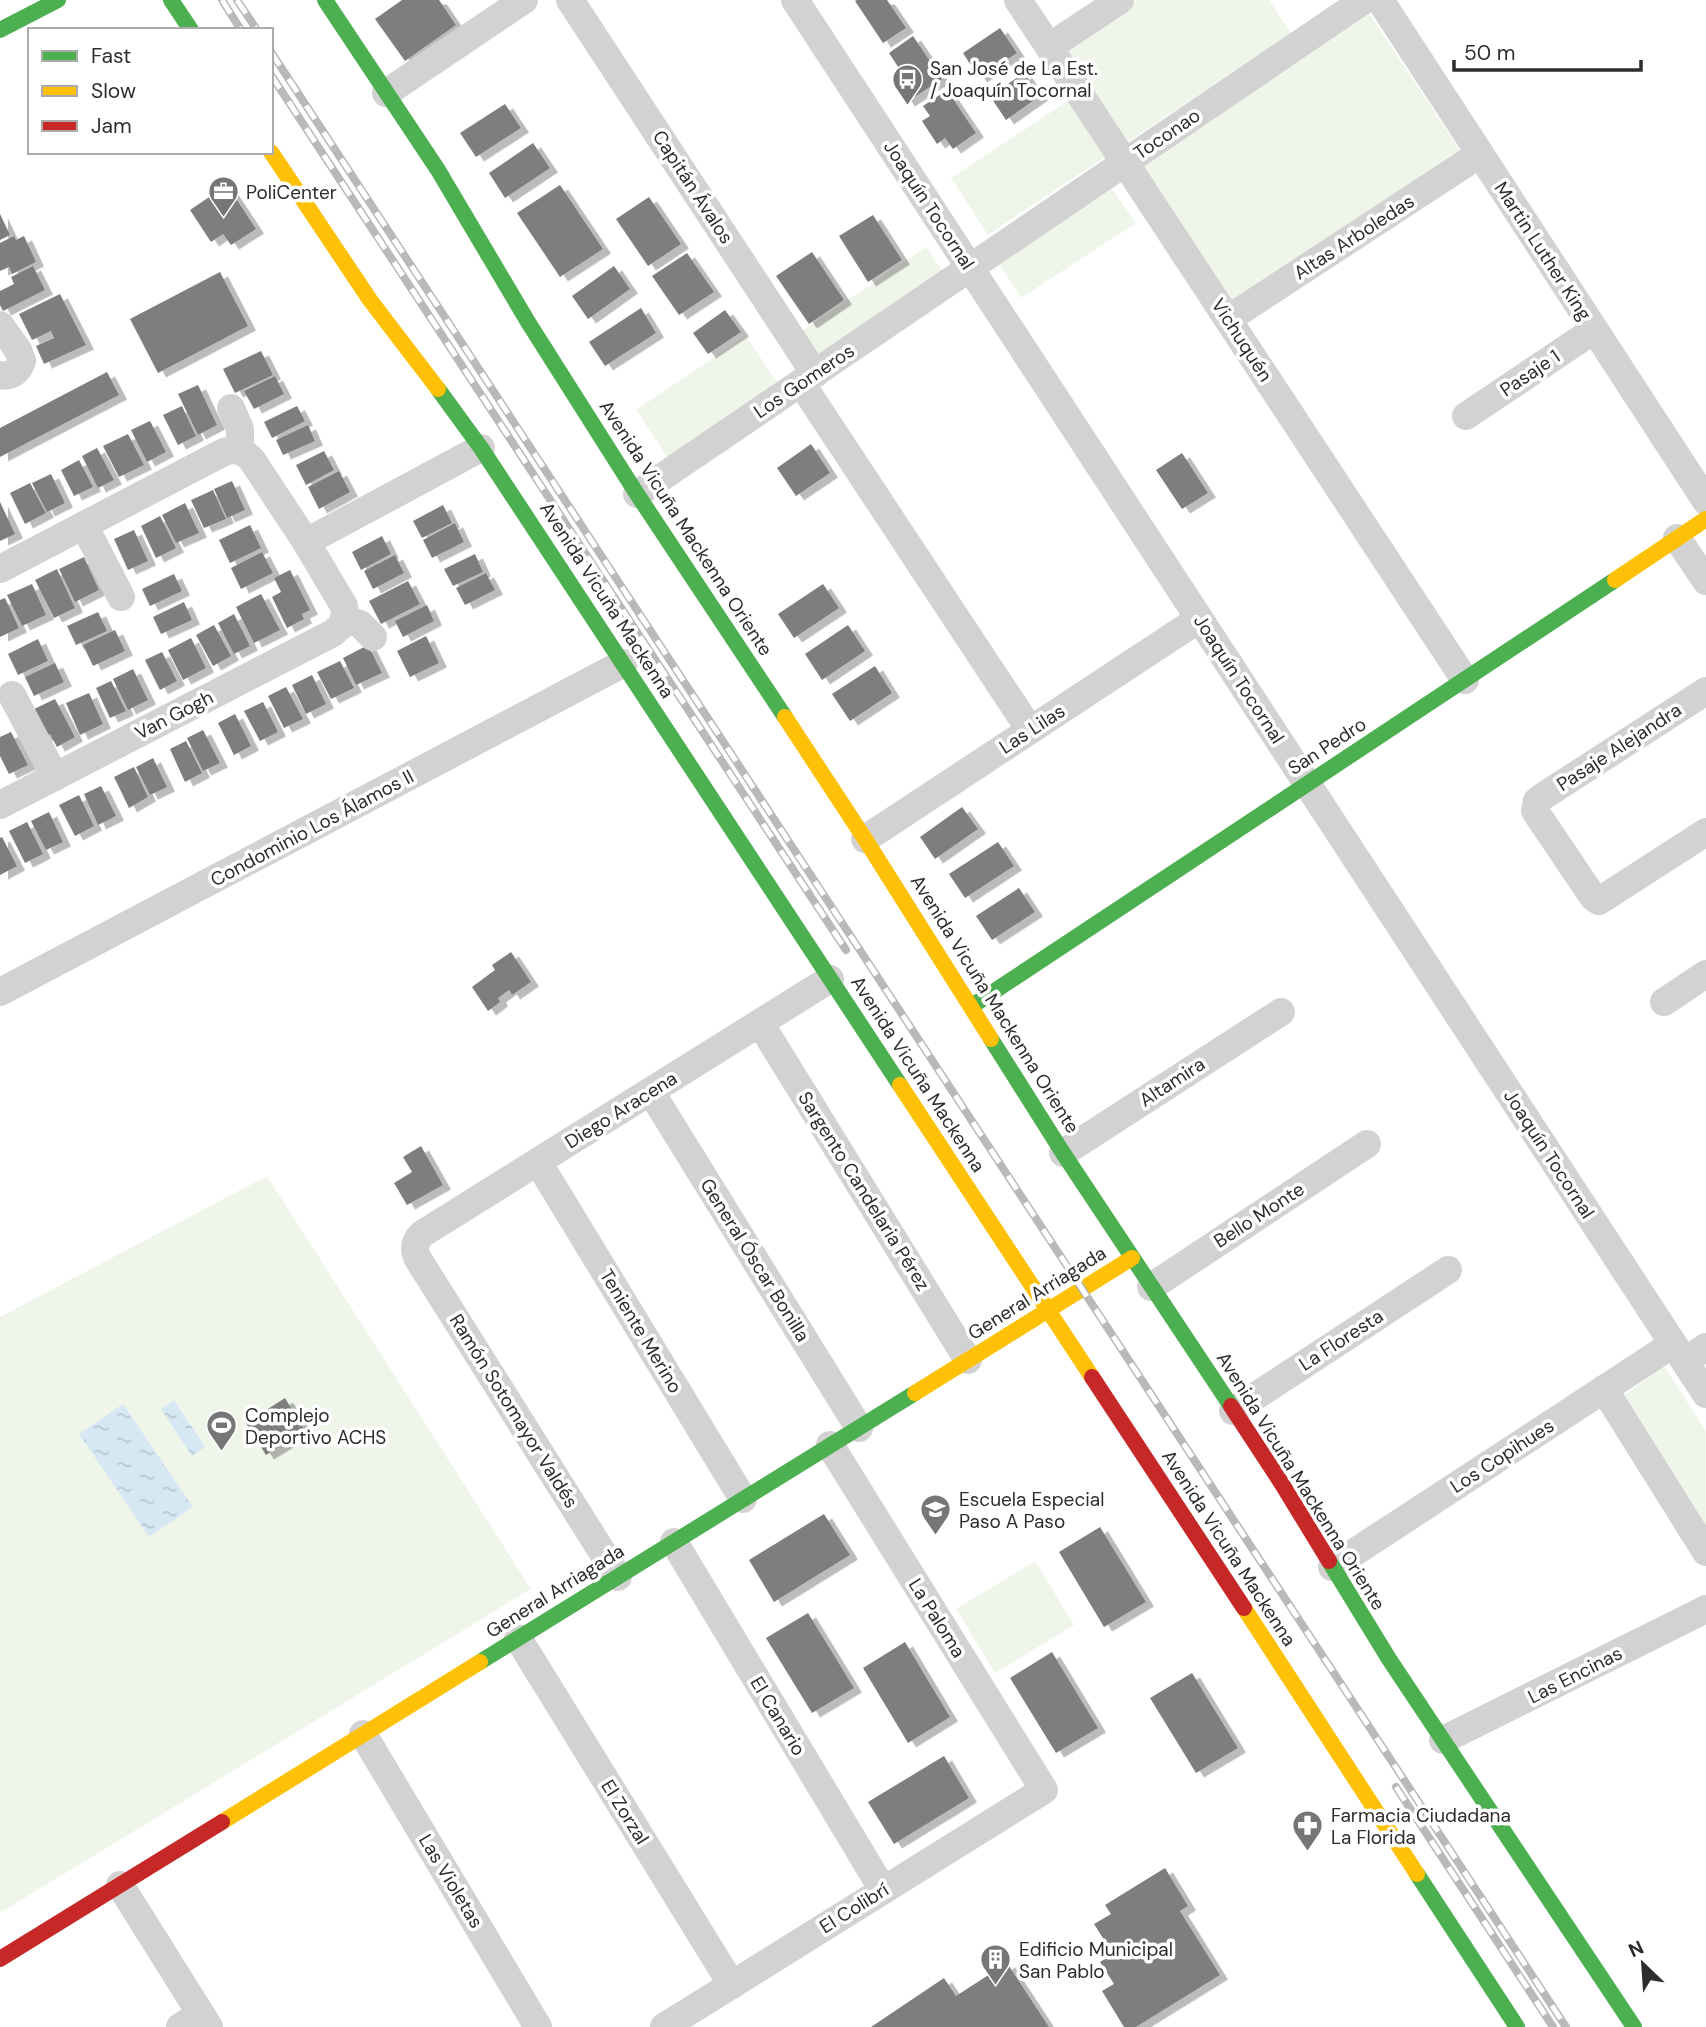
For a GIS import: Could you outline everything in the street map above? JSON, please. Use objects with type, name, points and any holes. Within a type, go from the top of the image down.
[{"type":"main road","points":[[0,30],[58,0]]},
{"type":"main road","points":[[172,0],[190,28]]},
{"type":"main road","name":"Avenida Vicuña Mackenna Oriente","points":[[325,0],[438,170],[528,322],[637,494],[865,839],[1063,1153],[1282,1484],[1443,1740],[1634,2027]]},
{"type":"main road","name":"Avenida Vicuña Mackenna","points":[[272,154],[370,300],[481,448],[624,663],[1517,2027]]},
{"type":"main road","name":"San Pedro","points":[[972,1006],[1706,519]]},
{"type":"main road","name":"General Arriagada","points":[[0,1959],[1132,1258]]},
{"type":"street","points":[[386,93],[524,0]]},
{"type":"street","name":"Capitán Ávalos","points":[[570,0],[1030,730]]},
{"type":"street","name":"Joaquín Tocornal","points":[[795,0],[1307,784],[1688,1351],[1706,1394]]},
{"type":"street","name":"Vichuquén","points":[[1018,0],[1465,680]]},
{"type":"street","points":[[1049,47],[1120,0]]},
{"type":"street","name":"Toconao","points":[[970,268],[1364,0]]},
{"type":"street","name":"Martin Luther King","points":[[1380,0],[1706,501]]},
{"type":"street","name":"Altas Arboledas","points":[[1228,319],[1479,154]]},
{"type":"street","name":"Los Gomeros","points":[[637,494],[970,268]]},
{"type":"street","points":[[0,325],[18,350],[22,361],[17,372],[0,375]]},
{"type":"street","name":"Pasaje 1","points":[[1466,416],[1594,330]]},
{"type":"street","points":[[231,408],[240,429],[240,450]]},
{"type":"street","points":[[306,542],[481,448]]},
{"type":"street","points":[[0,569],[224,452],[240,450],[252,460],[306,542],[344,606],[344,619],[360,624],[373,637]]},
{"type":"street","points":[[83,525],[121,597]]},
{"type":"street","points":[[1677,538],[1706,581]]},
{"type":"street","name":"Van Gogh","points":[[0,805],[333,633],[342,625],[344,619]]},
{"type":"street","name":"Las Lilas","points":[[865,839],[1199,619]]},
{"type":"street","name":"Condominio Los Álamos II","points":[[0,992],[624,663]]},
{"type":"street","name":"Pasaje Alejandra","points":[[1706,691],[1542,796],[1535,806],[1538,816],[1593,897],[1599,901],[1706,832]]},
{"type":"street","points":[[12,695],[55,777]]},
{"type":"street","points":[[1664,1002],[1706,974]]},
{"type":"street","name":"Diego Aracena","points":[[415,1245],[422,1234],[830,979]]},
{"type":"street","name":"Altamira","points":[[1063,1153],[1281,1012]]},
{"type":"street","name":"Sargento Candelaria Pérez","points":[[760,1023],[968,1360]]},
{"type":"street","name":"General Óscar Bonilla","points":[[651,1091],[859,1428]]},
{"type":"street","name":"Bello Monte","points":[[1151,1287],[1367,1144]]},
{"type":"street","name":"Teniente Merino","points":[[538,1162],[743,1499]]},
{"type":"street","name":"Ramón Sotomayor Valdés","points":[[415,1245],[418,1259],[618,1577]]},
{"type":"street","name":"La Floresta","points":[[1233,1411],[1448,1270]]},
{"type":"street","name":"Los Copihues","points":[[1332,1567],[1604,1390],[1688,1351]]},
{"type":"street","points":[[1604,1390],[1706,1552]]},
{"type":"street","name":"La Paloma","points":[[830,1445],[1044,1790]]},
{"type":"street","name":"El Canario","points":[[674,1542],[883,1890]]},
{"type":"street","name":"Las Encinas","points":[[1443,1740],[1706,1609]]},
{"type":"street","name":"El Zorzal","points":[[518,1638],[732,1985]]},
{"type":"street","name":"Las Violetas","points":[[363,1734],[538,2027]]},
{"type":"street","name":"El Colibrí","points":[[664,2027],[1044,1790]]},
{"type":"street","points":[[120,1885],[196,2023]]},
{"type":"shaded area","points":[[1137,0],[1269,0],[1291,33],[988,235],[951,178],[1089,87],[1064,49]]},
{"type":"shaded area","points":[[1369,13],[1463,155],[1235,308],[1141,164]]},
{"type":"shaded area","points":[[1110,186],[1136,223],[1021,298],[998,262]]},
{"type":"shaded area","points":[[926,247],[943,272],[818,360],[799,333]]},
{"type":"shaded area","points":[[746,336],[778,384],[668,458],[636,410]]},
{"type":"shaded area","name":"Complejo Deportivo ACHS","points":[[267,1176],[531,1589],[0,1913],[0,1317]]},
{"type":"shaded area","points":[[1664,1366],[1706,1431],[1706,1539],[1619,1399]]},
{"type":"shaded area","points":[[1035,1561],[1074,1625],[995,1673],[956,1609]]},
{"type":"water","points":[[174,1400],[205,1447],[192,1456],[161,1409]]},
{"type":"water","points":[[123,1404],[193,1507],[149,1537],[79,1434]]},
{"type":"building","points":[[402,0],[439,0],[456,25],[405,61],[375,19]]},
{"type":"building","points":[[887,0],[906,28],[883,43],[855,1]]},
{"type":"building","points":[[1000,28],[1017,53],[979,78],[963,53]]},
{"type":"building","points":[[913,36],[942,79],[907,102],[892,80],[902,73],[889,53]]},
{"type":"building","points":[[1024,73],[1040,96],[1006,120],[990,96]]},
{"type":"building","points":[[947,90],[976,133],[953,149],[945,138],[937,144],[922,121],[930,116],[923,106]]},
{"type":"building","points":[[505,104],[521,128],[476,157],[460,133]]},
{"type":"building","points":[[533,143],[550,168],[505,198],[489,173]]},
{"type":"building","name":"PoliCenter","points":[[227,185],[256,229],[231,245],[223,234],[211,242],[190,210]]},
{"type":"building","points":[[560,185],[603,249],[560,277],[517,213]]},
{"type":"building","points":[[649,197],[681,244],[648,266],[616,219]]},
{"type":"building","points":[[0,214],[10,235],[0,240]]},
{"type":"building","points":[[873,215],[902,260],[868,282],[839,236]]},
{"type":"building","points":[[14,236],[16,240],[24,236],[36,262],[12,274],[9,267],[0,271],[0,243]]},
{"type":"building","points":[[812,252],[844,300],[809,324],[776,276]]},
{"type":"building","points":[[687,253],[714,292],[679,315],[652,276]]},
{"type":"building","points":[[33,266],[45,290],[3,311],[0,291],[14,284],[11,277]]},
{"type":"building","points":[[614,266],[630,289],[588,319],[572,296]]},
{"type":"building","points":[[220,272],[248,326],[158,373],[130,319]]},
{"type":"building","points":[[60,294],[86,345],[44,364],[36,346],[54,338],[51,331],[32,340],[19,314]]},
{"type":"building","points":[[641,308],[656,333],[605,366],[589,342]]},
{"type":"building","points":[[725,310],[741,332],[708,354],[693,333]]},
{"type":"building","points":[[261,351],[273,375],[235,393],[223,369]]},
{"type":"building","points":[[107,372],[119,395],[0,457],[0,428]]},
{"type":"building","points":[[275,376],[284,394],[254,409],[244,391]]},
{"type":"building","points":[[198,385],[217,425],[198,435],[178,394]]},
{"type":"building","points":[[182,406],[196,436],[178,445],[163,415]]},
{"type":"building","points":[[297,406],[305,421],[272,438],[264,422]]},
{"type":"building","points":[[150,421],[166,452],[147,462],[131,430]]},
{"type":"building","points":[[308,425],[315,441],[283,455],[276,440]]},
{"type":"building","points":[[128,434],[144,465],[119,477],[103,446]]},
{"type":"building","points":[[811,444],[830,473],[796,496],[777,468]]},
{"type":"building","points":[[97,448],[114,480],[98,488],[82,456]]},
{"type":"building","points":[[324,451],[334,470],[306,485],[296,465]]},
{"type":"building","points":[[1182,453],[1208,493],[1182,509],[1156,470]]},
{"type":"building","points":[[79,460],[93,487],[74,496],[61,470]]},
{"type":"building","points":[[339,471],[350,492],[319,509],[308,487]]},
{"type":"building","points":[[51,474],[65,503],[47,512],[32,483]]},
{"type":"building","points":[[232,481],[245,510],[227,518],[214,489]]},
{"type":"building","points":[[30,483],[46,513],[25,524],[10,493]]},
{"type":"building","points":[[213,490],[226,519],[204,528],[191,500]]},
{"type":"building","points":[[0,502],[15,534],[0,541]]},
{"type":"building","points":[[185,503],[199,533],[176,543],[162,515]]},
{"type":"building","points":[[443,505],[452,523],[422,538],[413,521]]},
{"type":"building","points":[[160,516],[176,548],[156,558],[141,526]]},
{"type":"building","points":[[455,523],[464,542],[432,558],[423,540]]},
{"type":"building","points":[[250,525],[261,548],[230,563],[219,540]]},
{"type":"building","points":[[134,530],[148,561],[128,570],[114,539]]},
{"type":"building","points":[[382,536],[391,554],[361,570],[352,552]]},
{"type":"building","points":[[262,552],[273,573],[241,589],[231,568]]},
{"type":"building","points":[[475,554],[483,572],[453,586],[444,569]]},
{"type":"building","points":[[395,555],[404,573],[373,589],[364,571]]},
{"type":"building","points":[[84,557],[99,590],[75,602],[59,569]]},
{"type":"building","points":[[57,569],[75,608],[54,618],[35,580]]},
{"type":"building","points":[[290,570],[310,610],[302,614],[304,619],[287,628],[272,597],[281,592],[274,578]]},
{"type":"building","points":[[486,573],[495,590],[465,605],[456,588]]},
{"type":"building","points":[[174,574],[182,591],[150,606],[142,589]]},
{"type":"building","points":[[408,581],[420,604],[381,624],[369,601]]},
{"type":"building","points":[[32,584],[46,615],[22,626],[7,595]]},
{"type":"building","points":[[823,584],[839,608],[794,638],[778,614]]},
{"type":"building","points":[[261,594],[280,630],[254,643],[236,607]]},
{"type":"building","points":[[5,598],[19,628],[0,637],[0,600]]},
{"type":"building","points":[[184,602],[192,620],[161,634],[153,617]]},
{"type":"building","points":[[427,605],[434,621],[403,637],[395,621]]},
{"type":"building","points":[[98,612],[107,631],[76,645],[67,626]]},
{"type":"building","points":[[234,614],[250,646],[234,654],[218,623]]},
{"type":"building","points":[[214,625],[231,656],[213,666],[196,635]]},
{"type":"building","points":[[848,625],[865,651],[822,680],[805,654]]},
{"type":"building","points":[[115,630],[125,651],[93,666],[83,645]]},
{"type":"building","points":[[426,636],[439,663],[410,677],[397,651]]},
{"type":"building","points":[[191,638],[206,668],[183,680],[168,650]]},
{"type":"building","points":[[38,639],[48,661],[18,675],[8,654]]},
{"type":"building","points":[[368,645],[382,673],[356,685],[343,658]]},
{"type":"building","points":[[162,652],[177,681],[160,690],[145,660]]},
{"type":"building","points":[[340,661],[354,688],[331,699],[317,672]]},
{"type":"building","points":[[55,663],[64,682],[34,696],[25,677]]},
{"type":"building","points":[[875,666],[892,693],[850,721],[832,694]]},
{"type":"building","points":[[133,669],[148,700],[128,710],[113,679]]},
{"type":"building","points":[[312,675],[326,704],[306,714],[292,685]]},
{"type":"building","points":[[111,681],[126,711],[110,718],[96,688]]},
{"type":"building","points":[[286,687],[303,719],[284,728],[268,696]]},
{"type":"building","points":[[89,693],[103,724],[80,735],[66,703]]},
{"type":"building","points":[[55,699],[75,737],[57,747],[50,734],[44,737],[30,711]]},
{"type":"building","points":[[263,702],[278,732],[260,741],[244,711]]},
{"type":"building","points":[[235,714],[251,746],[234,755],[218,723]]},
{"type":"building","points":[[203,730],[220,763],[203,771],[187,738]]},
{"type":"building","points":[[11,732],[28,765],[9,774],[0,756],[0,737]]},
{"type":"building","points":[[186,741],[202,773],[185,782],[170,749]]},
{"type":"building","points":[[153,758],[167,787],[150,795],[136,767]]},
{"type":"building","points":[[134,767],[148,797],[129,808],[114,777]]},
{"type":"building","points":[[101,786],[116,816],[98,825],[84,794]]},
{"type":"building","points":[[79,795],[94,826],[75,836],[59,805]]},
{"type":"building","points":[[962,807],[978,829],[935,859],[920,837]]},
{"type":"building","points":[[49,812],[63,842],[46,850],[31,821]]},
{"type":"building","points":[[27,822],[43,854],[25,863],[9,831]]},
{"type":"building","points":[[2,837],[17,866],[0,875],[0,838]]},
{"type":"building","points":[[998,842],[1014,866],[965,898],[949,874]]},
{"type":"building","points":[[1019,888],[1035,912],[992,940],[976,916]]},
{"type":"building","points":[[511,952],[531,982],[512,995],[509,990],[498,998],[500,1002],[488,1011],[472,987],[495,970],[492,965]]},
{"type":"building","points":[[421,1146],[443,1185],[407,1205],[394,1183],[412,1172],[403,1157]]},
{"type":"building","points":[[285,1398],[305,1431],[266,1455],[246,1423]]},
{"type":"building","points":[[824,1514],[850,1555],[774,1602],[749,1560]]},
{"type":"building","points":[[1100,1527],[1146,1602],[1104,1627],[1059,1552]]},
{"type":"building","points":[[808,1613],[854,1688],[812,1713],[766,1638]]},
{"type":"building","points":[[905,1642],[950,1717],[908,1743],[863,1668]]},
{"type":"building","points":[[1052,1652],[1098,1728],[1056,1753],[1010,1678]]},
{"type":"building","points":[[1192,1673],[1238,1748],[1196,1773],[1150,1698]]},
{"type":"building","points":[[944,1756],[969,1798],[894,1844],[868,1802]]},
{"type":"building","points":[[1165,1868],[1188,1906],[1180,1911],[1220,1975],[1136,2027],[1124,2027],[1102,1991],[1114,1984],[1100,1962],[1113,1954],[1094,1924],[1111,1914],[1105,1905]]},
{"type":"building","name":"Edificio Municipal San Pablo","points":[[1007,1963],[1049,2027],[871,2027],[944,1978],[956,1996]]},
{"type":"railway","points":[[222,0],[240,28]]},
{"type":"railway","points":[[237,0],[256,28]]},
{"type":"railway","points":[[273,55],[1566,2027]]},
{"type":"railway","points":[[273,78],[846,950]]},
{"type":"railway","points":[[1396,1787],[1553,2027]]},
{"type":"traffic: fast","points":[[0,30],[58,0]]},
{"type":"traffic: fast","points":[[171,0],[190,28]]},
{"type":"traffic: fast","points":[[325,0],[438,170],[528,322],[637,494],[785,717]]},
{"type":"traffic: fast","points":[[438,389],[481,448],[900,1085]]},
{"type":"traffic: fast","points":[[972,1006],[1615,580]]},
{"type":"traffic: fast","points":[[991,1039],[1063,1153],[1231,1406]]},
{"type":"traffic: fast","points":[[480,1662],[915,1393]]},
{"type":"traffic: fast","points":[[1329,1561],[1389,1659],[1634,2027]]},
{"type":"traffic: fast","points":[[1417,1874],[1517,2027]]},
{"type":"traffic: slow","points":[[272,154],[370,300],[438,389]]},
{"type":"traffic: slow","points":[[1615,580],[1706,519]]},
{"type":"traffic: slow","points":[[785,717],[991,1039]]},
{"type":"traffic: slow","points":[[900,1085],[1092,1377]]},
{"type":"traffic: slow","points":[[915,1393],[1132,1258]]},
{"type":"traffic: slow","points":[[1244,1608],[1417,1874]]},
{"type":"traffic: slow","points":[[222,1822],[480,1662]]},
{"type":"traffic: jam","points":[[1092,1377],[1244,1608]]},
{"type":"traffic: jam","points":[[1231,1406],[1329,1561]]},
{"type":"traffic: jam","points":[[0,1959],[222,1822]]},
{"type":"place","name":"San José de La Est. / Joaquín Tocornal","points":[[907,106]]},
{"type":"place","name":"PoliCenter","points":[[223,219]]},
{"type":"place","name":"Complejo Deportivo ACHS","points":[[222,1453]]},
{"type":"place","name":"Escuela Especial Paso A Paso","points":[[936,1537]]},
{"type":"place","name":"Farmacia Ciudadana La Florida","points":[[1308,1853]]},
{"type":"place","name":"Edificio Municipal San Pablo","points":[[996,1987]]}]
